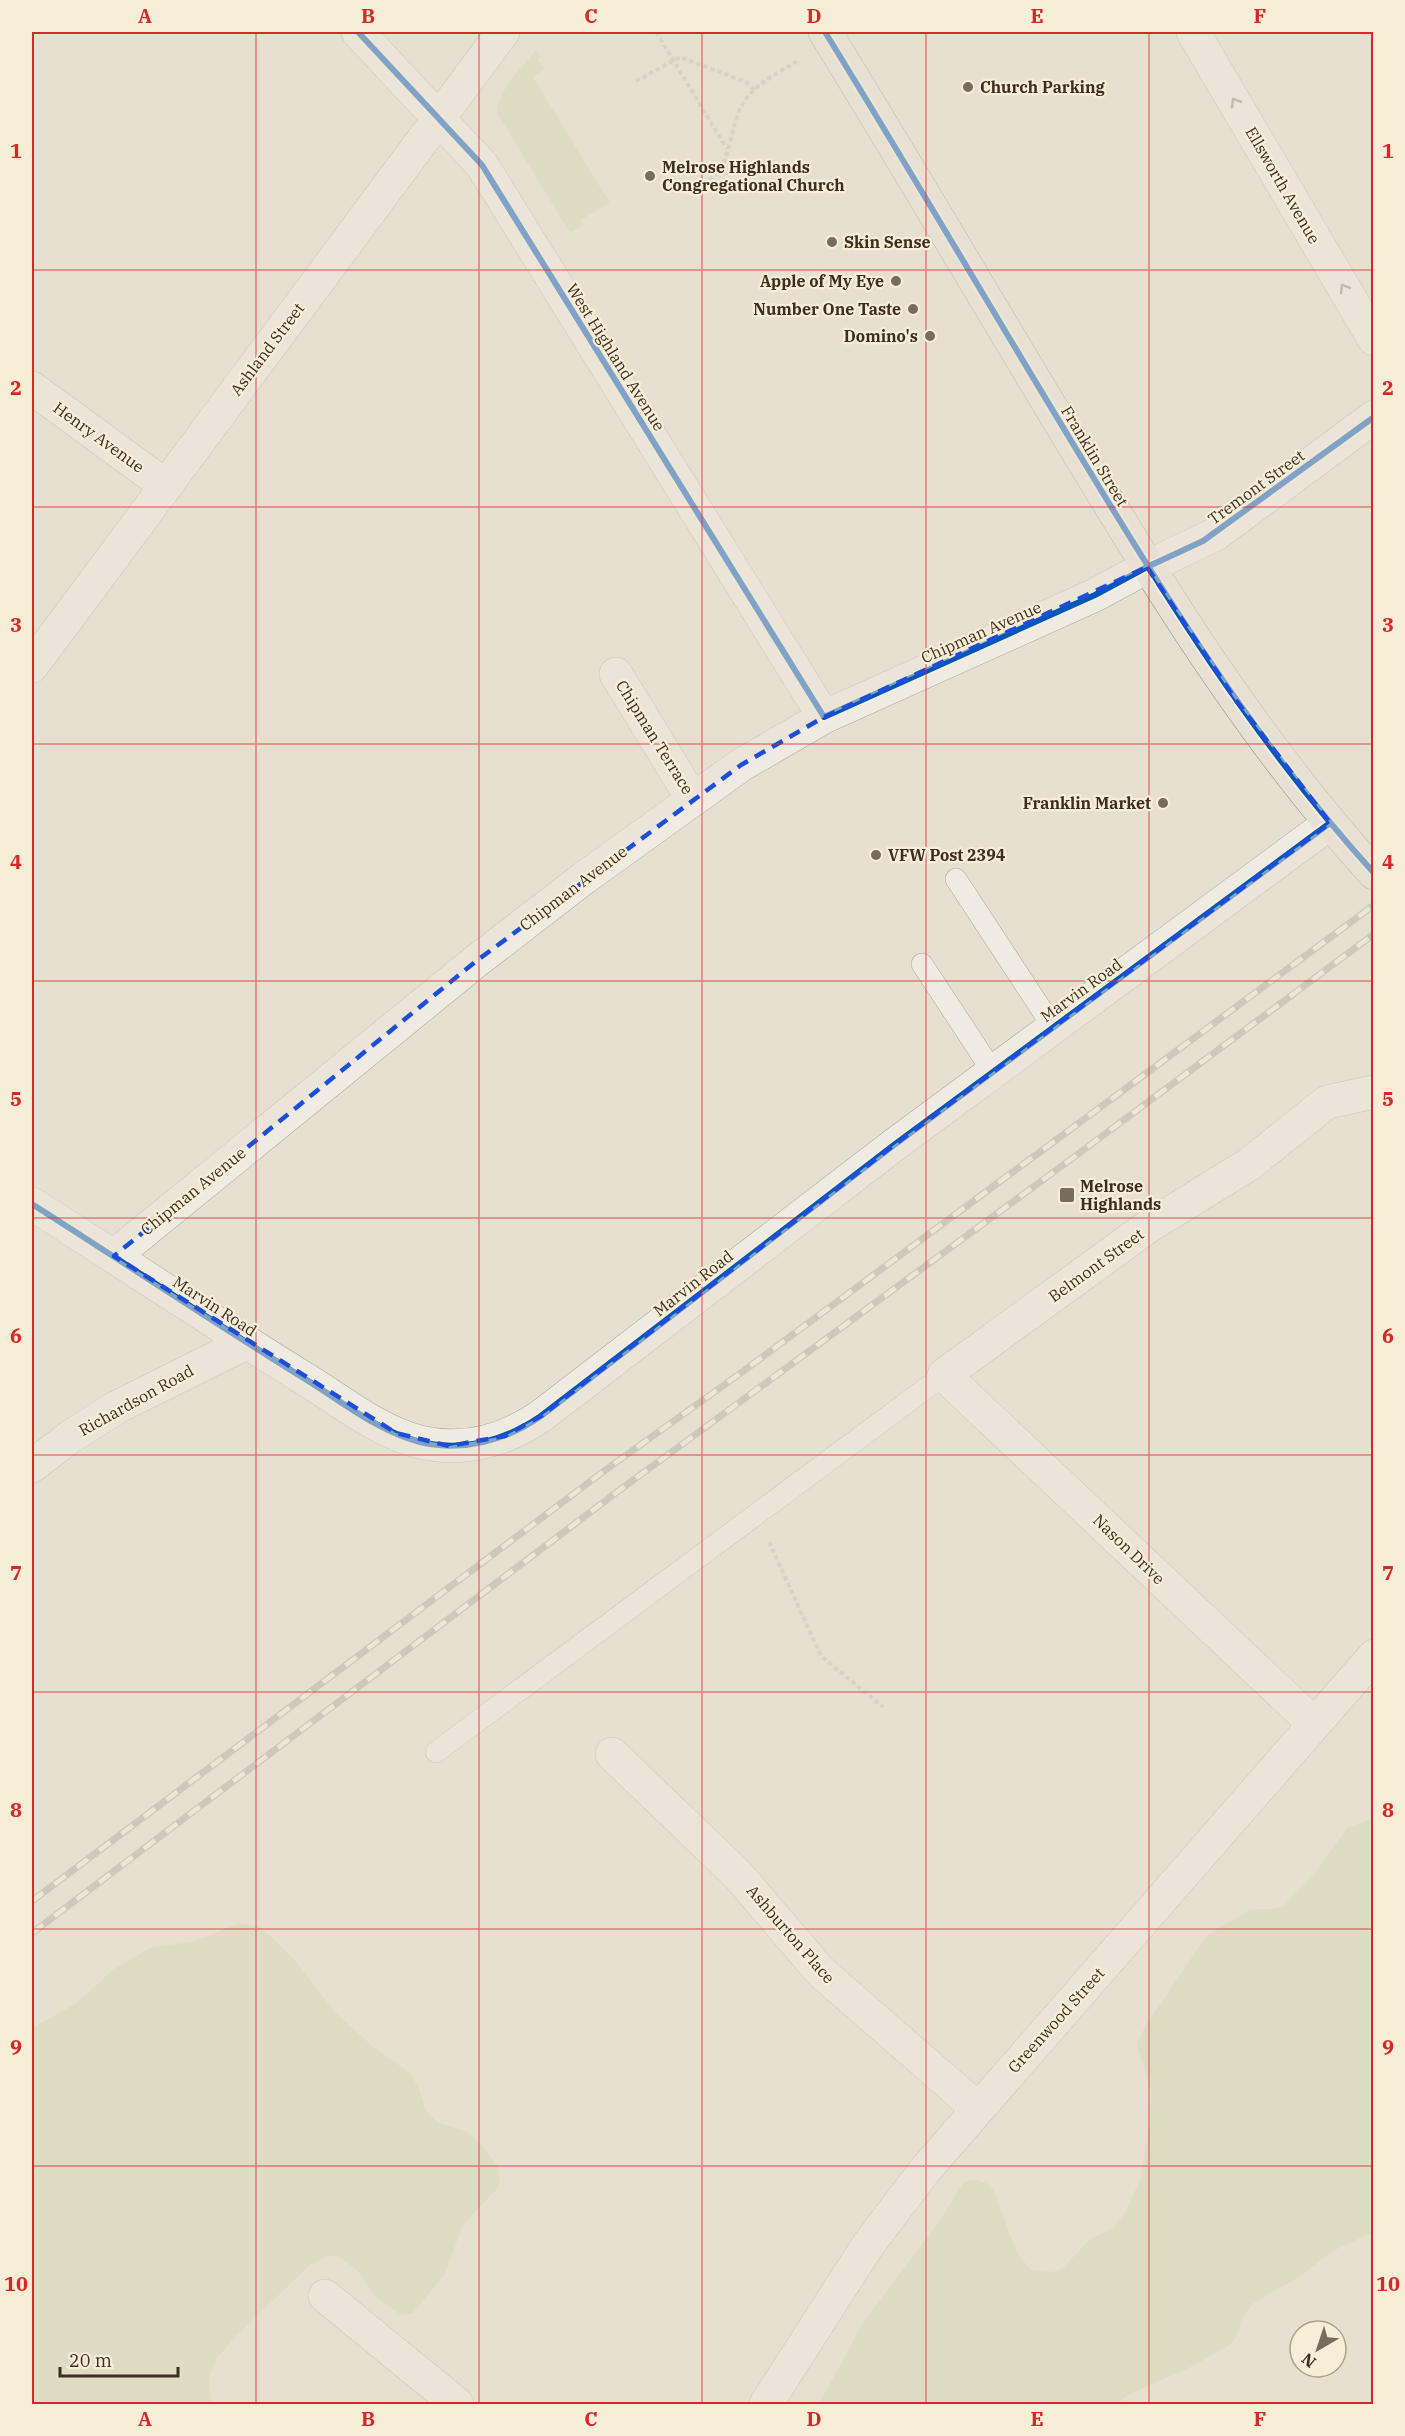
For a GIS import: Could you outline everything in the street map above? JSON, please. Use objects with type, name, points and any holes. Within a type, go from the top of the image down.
[{"type":"main road","name":"Franklin Street","points":[[828,36],[1146,567],[1235,699],[1288,771],[1374,873]]},
{"type":"street","name":"West Highland Avenue","points":[[358,32],[482,165],[824,717]]},
{"type":"street","name":"Ashland Street","points":[[32,666],[503,32]]},
{"type":"street","name":"Ellsworth Avenue","points":[[1193,32],[1374,339]]},
{"type":"street","name":"Henry Avenue","points":[[32,388],[166,486]]},
{"type":"street","name":"Tremont Street","points":[[1146,567],[1216,534],[1374,417]]},
{"type":"street","name":"Chipman Avenue","points":[[114,1256],[475,962],[584,878],[759,754],[824,717],[1095,595],[1146,567]]},
{"type":"street","name":"Chipman Terrace","points":[[616,674],[693,800]]},
{"type":"street","name":"Marvin Road","points":[[32,1204],[246,1343],[382,1426],[408,1438],[435,1445],[463,1446],[505,1436],[541,1416],[894,1145],[1330,823]]},
{"type":"street","name":"Belmont Street","points":[[944,1375],[1163,1217],[1248,1165],[1327,1102],[1374,1092]]},
{"type":"street","name":"Richardson Road","points":[[32,1466],[70,1437],[117,1407],[246,1343]]},
{"type":"street","name":"Nason Drive","points":[[944,1375],[1314,1724]]},
{"type":"street","name":"Greenwood Street","points":[[766,2404],[868,2245],[925,2170],[1374,1656]]},
{"type":"street","name":"Ashburton Place","points":[[612,1754],[738,1875],[821,1972],[977,2108]]},
{"type":"street","points":[[325,2296],[457,2404]]},
{"type":"lane","points":[[956,879],[1053,1027]]},
{"type":"lane","points":[[922,964],[993,1072]]},
{"type":"lane","points":[[436,1752],[944,1375]]},
{"type":"path","points":[[656,32],[727,149]]},
{"type":"path","points":[[709,180],[722,169],[734,122],[745,101],[754,90],[828,36]]},
{"type":"path","points":[[636,81],[680,57],[746,82],[754,90]]},
{"type":"path","points":[[757,1514],[821,1656],[883,1707]]},
{"type":"highlighted area","points":[[1147,567],[1235,699],[1330,823],[894,1145],[541,1416],[505,1436],[449,1446],[396,1433],[114,1256],[475,962],[741,765],[824,717]]},
{"type":"green space","points":[[536,50],[541,58],[538,60],[544,69],[533,77],[610,203],[581,220],[584,225],[570,233],[497,113],[498,104],[506,87]]},
{"type":"green space","points":[[1373,1818],[1373,2232],[1331,2252],[1299,2277],[1254,2303],[1242,2318],[1236,2338],[1230,2345],[1195,2365],[1128,2395],[1116,2404],[819,2404],[861,2326],[940,2220],[962,2184],[970,2180],[979,2180],[988,2184],[994,2191],[1017,2253],[1031,2270],[1051,2272],[1062,2269],[1088,2241],[1113,2227],[1125,2213],[1141,2177],[1150,2120],[1151,2090],[1137,2045],[1145,2026],[1208,1935],[1251,1909],[1282,1907],[1313,1876],[1347,1828]]},
{"type":"green space","points":[[240,1923],[259,1926],[274,1939],[294,1959],[335,2012],[370,2044],[410,2073],[419,2088],[425,2110],[431,2116],[439,2123],[468,2132],[484,2147],[498,2167],[500,2179],[497,2189],[463,2225],[445,2274],[413,2313],[401,2315],[375,2296],[357,2270],[339,2257],[328,2256],[310,2265],[236,2336],[217,2358],[209,2378],[211,2404],[32,2404],[32,2028],[75,2004],[114,1969],[152,1947],[192,1942]]},
{"type":"railway","points":[[32,1901],[604,1471],[738,1375],[1374,905]]},
{"type":"railway","points":[[32,1933],[617,1492],[1374,934]]},
{"type":"cycle path","points":[[358,32],[482,165],[824,717],[1095,595],[1203,541],[1374,417]]},
{"type":"cycle path","points":[[825,32],[1173,605],[1248,716],[1288,770],[1374,873]]},
{"type":"cycle path","points":[[32,1204],[361,1415],[390,1431],[436,1445],[468,1445],[498,1438],[541,1416],[894,1145],[1330,823]]},
{"type":"place","name":"Church Parking","points":[[968,87]]},
{"type":"place","name":"Melrose Highlands Congregational Church","points":[[650,176]]},
{"type":"place","name":"Skin Sense","points":[[832,242]]},
{"type":"place","name":"Apple of My Eye","points":[[896,281]]},
{"type":"place","name":"Number One Taste","points":[[913,309]]},
{"type":"place","name":"Domino's","points":[[930,336]]},
{"type":"place","name":"Franklin Market","points":[[1163,803]]},
{"type":"place","name":"VFW Post 2394","points":[[876,855]]},
{"type":"place","name":"Melrose Highlands","points":[[1067,1195]]}]
